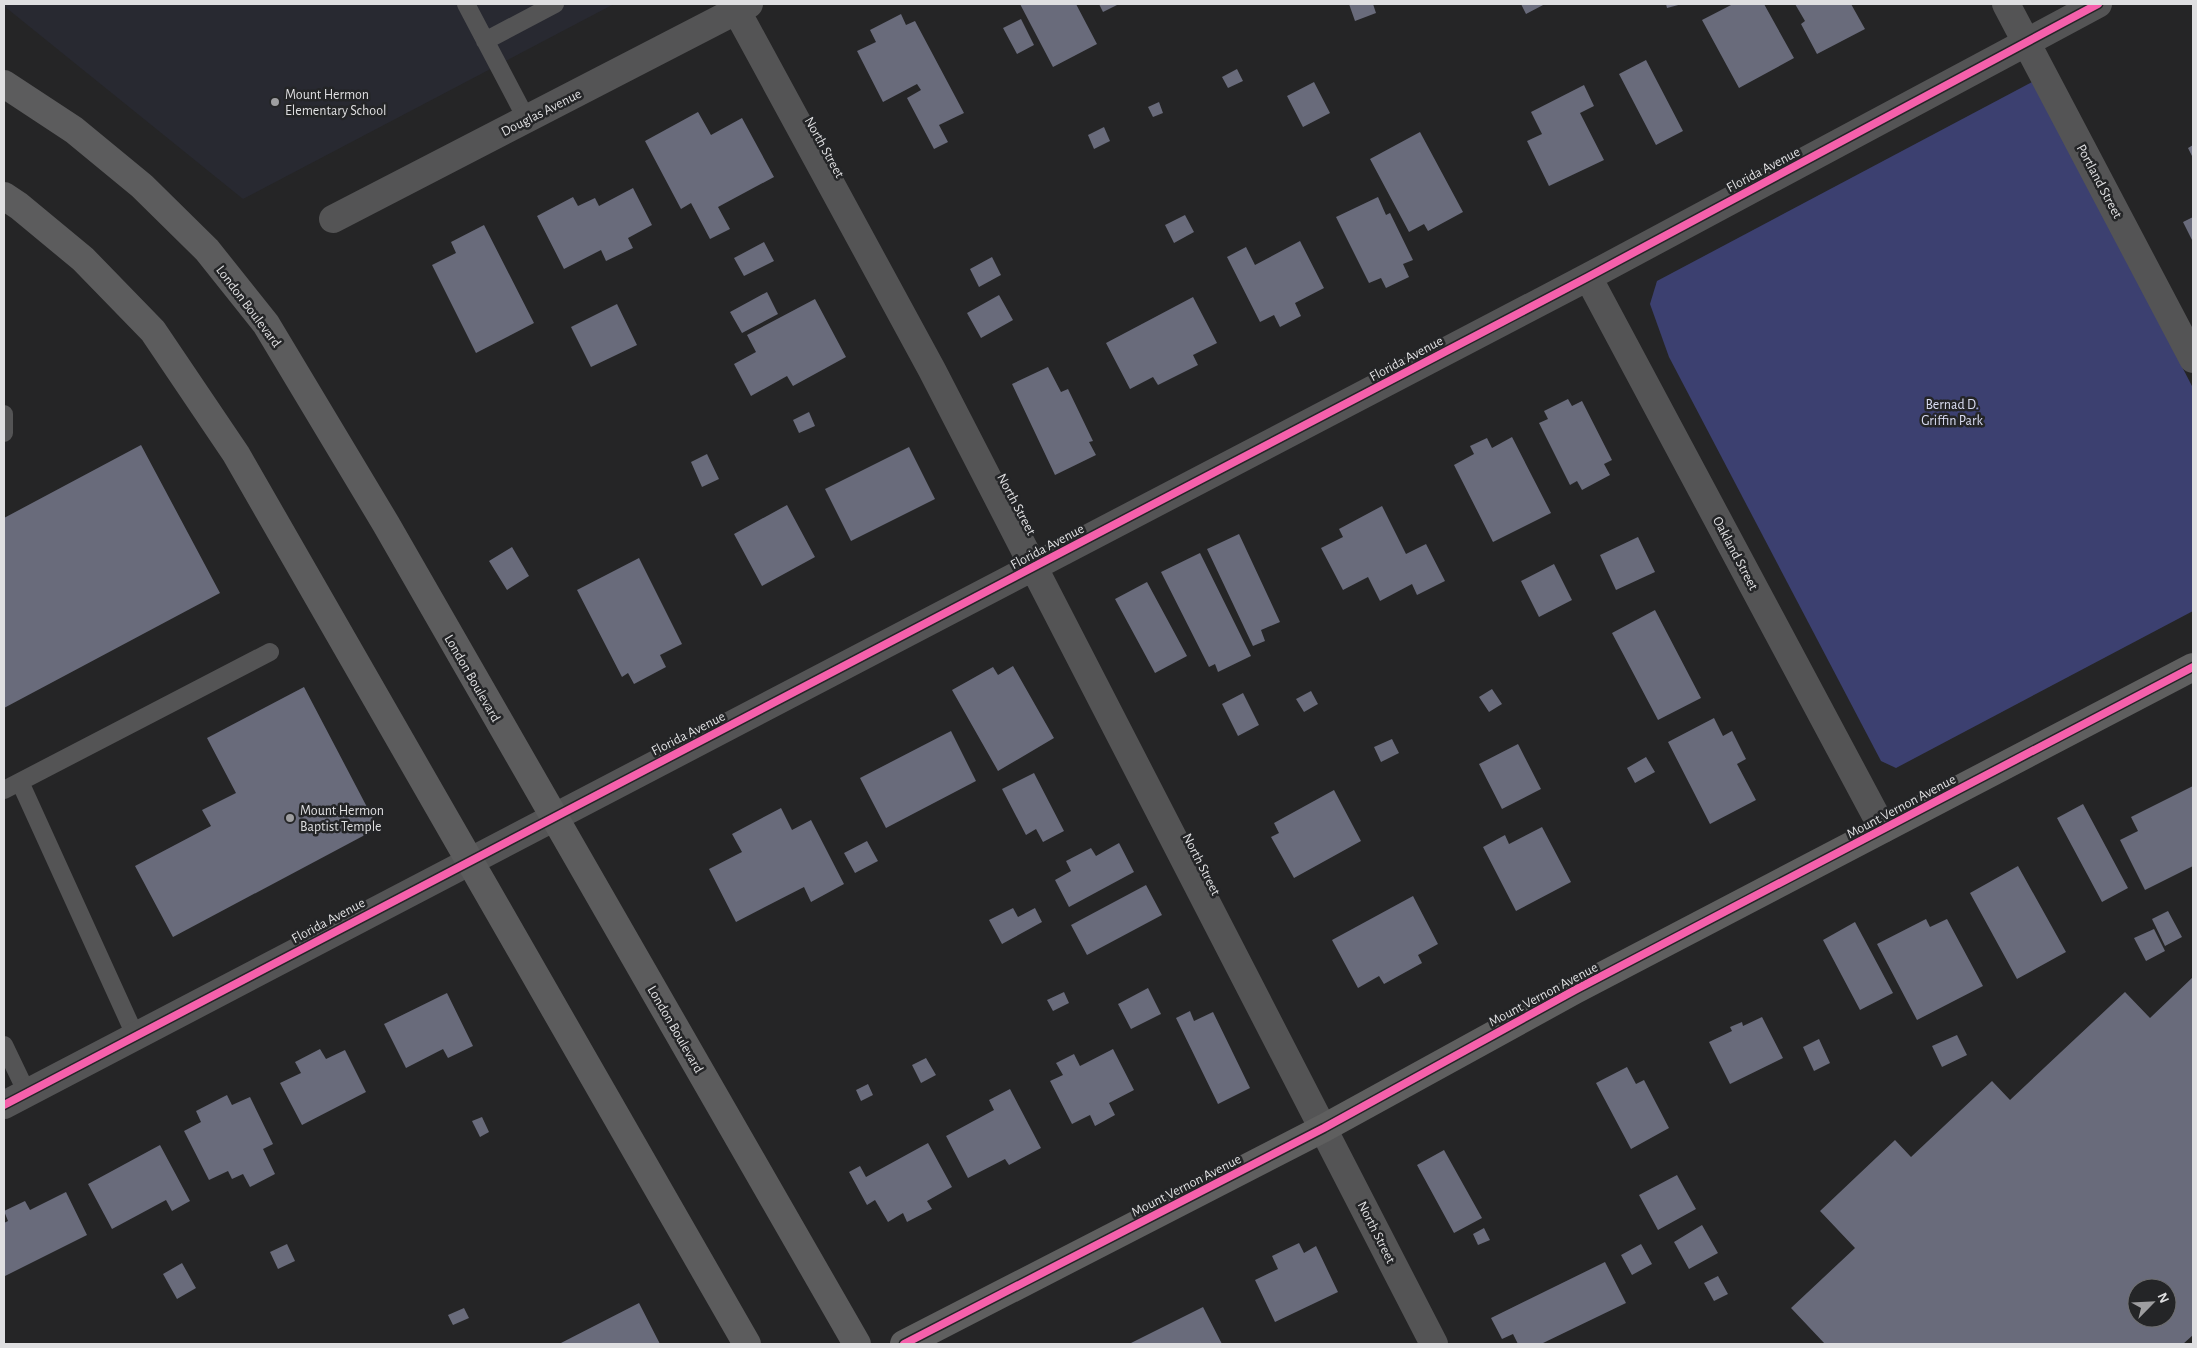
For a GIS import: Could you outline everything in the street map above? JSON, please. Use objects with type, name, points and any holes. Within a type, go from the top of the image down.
[{"type":"main road","name":"London Boulevard","points":[[4,84],[74,130],[142,186],[206,250],[266,324],[321,414],[554,816],[857,1344]]},
{"type":"main road","points":[[4,196],[83,259],[153,331],[236,454],[471,860],[513,937],[747,1344]]},
{"type":"street","name":"Portland Street","points":[[2006,4],[2193,359]]},
{"type":"street","name":"Florida Avenue","points":[[15,1099],[1588,277],[2098,4]]},
{"type":"street","name":"Douglas Avenue","points":[[333,220],[527,120],[740,6]]},
{"type":"street","name":"North Street","points":[[740,6],[1035,567],[1434,1344]]},
{"type":"street","name":"Oakland Street","points":[[1588,277],[1883,829]]},
{"type":"street","name":"Mount Vernon Avenue","points":[[904,1344],[1324,1128],[1575,990],[2193,667]]},
{"type":"lane","points":[[466,4],[527,120]]},
{"type":"lane","points":[[485,41],[556,4]]},
{"type":"lane","points":[[4,414],[4,433]]},
{"type":"lane","points":[[4,790],[270,652]]},
{"type":"lane","points":[[20,782],[135,1035]]},
{"type":"lane","points":[[4,1045],[15,1099]]},
{"type":"shaded area","name":"Mount Hermon Elementary School","points":[[4,4],[614,4],[243,199],[4,6]]},
{"type":"green space","name":"Bernad D. Griffin Park","points":[[2034,81],[2193,388],[2193,611],[1896,768],[1881,761],[1669,357],[1650,304],[1657,281]]},
{"type":"building","points":[[1020,4],[1076,4],[1097,44],[1053,67]]},
{"type":"building","points":[[1099,4],[1119,4],[1103,12]]},
{"type":"building","points":[[1349,4],[1373,4],[1376,13],[1355,21]]},
{"type":"building","points":[[1521,4],[1545,4],[1526,14]]},
{"type":"building","points":[[1666,4],[1682,4],[1667,8]]},
{"type":"building","points":[[1733,4],[1764,4],[1794,58],[1739,88],[1702,20]]},
{"type":"building","points":[[1795,4],[1851,4],[1865,29],[1817,54],[1801,24],[1805,21]]},
{"type":"building","points":[[901,14],[906,25],[915,21],[964,113],[939,125],[948,142],[934,149],[907,98],[921,90],[917,84],[883,102],[857,51],[876,42],[870,30]]},
{"type":"building","points":[[1021,19],[1034,45],[1017,54],[1003,28]]},
{"type":"building","points":[[1646,60],[1683,131],[1656,145],[1619,74]]},
{"type":"building","points":[[1237,69],[1243,81],[1228,88],[1222,77]]},
{"type":"building","points":[[1314,82],[1330,113],[1303,127],[1287,96]]},
{"type":"building","points":[[1584,85],[1594,106],[1580,113],[1604,160],[1549,186],[1527,141],[1542,134],[1531,112]]},
{"type":"building","points":[[1159,102],[1163,113],[1153,117],[1148,107]]},
{"type":"building","points":[[698,112],[711,135],[742,118],[774,177],[718,207],[730,229],[710,239],[691,203],[681,209],[645,141]]},
{"type":"building","points":[[1104,127],[1110,141],[1094,149],[1088,135]]},
{"type":"building","points":[[1420,132],[1463,212],[1428,231],[1424,224],[1409,232],[1370,159]]},
{"type":"building","points":[[2193,145],[2193,158],[2188,148]]},
{"type":"building","points":[[633,188],[652,225],[628,238],[633,248],[606,261],[601,250],[564,269],[537,216],[573,197],[578,206],[595,198],[599,206]]},
{"type":"building","points":[[1378,197],[1386,215],[1390,213],[1413,260],[1403,264],[1409,277],[1386,288],[1381,278],[1369,283],[1336,217]]},
{"type":"building","points":[[1185,215],[1194,232],[1174,243],[1165,225]]},
{"type":"building","points":[[2193,217],[2193,242],[2183,222]]},
{"type":"building","points":[[484,225],[534,323],[476,353],[432,265],[456,253],[451,242]]},
{"type":"building","points":[[1300,241],[1324,288],[1295,303],[1301,316],[1280,327],[1274,315],[1260,322],[1227,257],[1246,247],[1255,265]]},
{"type":"building","points":[[764,242],[774,261],[744,276],[734,258]]},
{"type":"building","points":[[992,257],[1001,275],[979,287],[970,269]]},
{"type":"building","points":[[767,292],[778,314],[742,333],[730,312]]},
{"type":"building","points":[[999,295],[1013,320],[981,338],[967,313]]},
{"type":"building","points":[[1193,297],[1217,343],[1193,355],[1198,365],[1158,385],[1153,377],[1130,389],[1106,343]]},
{"type":"building","points":[[815,299],[846,357],[793,386],[787,376],[751,396],[734,364],[756,352],[747,335]]},
{"type":"building","points":[[617,304],[637,345],[591,367],[571,327]]},
{"type":"building","points":[[1048,367],[1061,392],[1068,389],[1093,441],[1089,442],[1096,455],[1055,475],[1012,384]]},
{"type":"building","points":[[1568,399],[1572,406],[1582,401],[1612,460],[1604,464],[1610,475],[1582,490],[1577,481],[1570,485],[1539,423],[1548,419],[1544,411]]},
{"type":"building","points":[[809,412],[815,426],[799,433],[793,420]]},
{"type":"building","points":[[1512,437],[1551,513],[1493,542],[1454,465],[1474,454],[1470,446],[1487,438],[1492,448]]},
{"type":"building","points":[[141,445],[220,593],[4,708],[4,518]]},
{"type":"building","points":[[909,447],[935,499],[851,541],[825,489]]},
{"type":"building","points":[[707,454],[719,479],[702,487],[691,462]]},
{"type":"building","points":[[787,505],[815,557],[762,586],[734,534]]},
{"type":"building","points":[[1382,506],[1406,554],[1426,544],[1445,581],[1417,595],[1412,584],[1380,601],[1368,577],[1343,590],[1321,548],[1343,537],[1339,529]]},
{"type":"building","points":[[1239,534],[1280,622],[1261,630],[1265,641],[1253,646],[1207,549]]},
{"type":"building","points":[[1638,537],[1655,572],[1616,590],[1600,555]]},
{"type":"building","points":[[512,547],[529,576],[507,590],[489,561]]},
{"type":"building","points":[[1200,553],[1251,656],[1218,672],[1215,664],[1209,667],[1161,572]]},
{"type":"building","points":[[639,558],[682,644],[660,655],[666,667],[634,684],[628,673],[622,677],[577,590]]},
{"type":"building","points":[[1554,564],[1572,600],[1539,617],[1521,581]]},
{"type":"building","points":[[1147,582],[1187,656],[1155,673],[1115,599]]},
{"type":"building","points":[[1655,610],[1701,698],[1658,720],[1612,633]]},
{"type":"building","points":[[1013,666],[1054,738],[998,771],[952,690],[993,667],[998,675]]},
{"type":"building","name":"Mount Hermon Baptist Temple","points":[[304,687],[378,828],[173,937],[135,866],[211,826],[202,810],[236,793],[207,738]]},
{"type":"building","points":[[1492,689],[1502,704],[1489,712],[1479,697]]},
{"type":"building","points":[[1311,691],[1318,704],[1304,712],[1296,699]]},
{"type":"building","points":[[1243,693],[1259,725],[1238,736],[1222,704]]},
{"type":"building","points":[[1714,718],[1723,736],[1732,731],[1746,759],[1737,764],[1756,800],[1710,824],[1668,742]]},
{"type":"building","points":[[951,731],[976,781],[886,828],[860,778]]},
{"type":"building","points":[[1392,739],[1399,753],[1381,762],[1374,747]]},
{"type":"building","points":[[1518,744],[1541,789],[1502,809],[1479,764]]},
{"type":"building","points":[[1646,757],[1655,772],[1635,783],[1627,768]]},
{"type":"building","points":[[1034,773],[1064,831],[1043,842],[1036,829],[1026,835],[1002,789]]},
{"type":"building","points":[[2193,786],[2193,866],[2145,890],[2120,840],[2138,831],[2131,817]]},
{"type":"building","points":[[1334,790],[1361,841],[1294,878],[1271,837],[1279,833],[1274,823]]},
{"type":"building","points":[[2083,804],[2128,888],[2102,902],[2057,818]]},
{"type":"building","points":[[781,808],[792,830],[811,820],[844,884],[811,902],[804,887],[736,922],[709,869],[742,852],[732,834]]},
{"type":"building","points":[[1542,827],[1571,882],[1516,911],[1483,847],[1505,835],[1509,844]]},
{"type":"building","points":[[867,841],[878,861],[855,873],[844,853]]},
{"type":"building","points":[[1119,843],[1134,872],[1069,907],[1055,880],[1071,871],[1066,861],[1091,848],[1096,856]]},
{"type":"building","points":[[2018,866],[2066,952],[2017,979],[1970,893]]},
{"type":"building","points":[[1146,885],[1162,915],[1087,955],[1071,925]]},
{"type":"building","points":[[1413,896],[1438,944],[1418,955],[1422,963],[1384,984],[1379,976],[1358,988],[1332,940]]},
{"type":"building","points":[[1013,908],[1018,917],[1035,908],[1042,922],[1002,944],[989,920]]},
{"type":"building","points":[[2168,911],[2182,937],[2165,946],[2152,919]]},
{"type":"building","points":[[1926,919],[1930,927],[1947,919],[1983,986],[1917,1020],[1877,944]]},
{"type":"building","points":[[1855,922],[1893,993],[1860,1010],[1823,940]]},
{"type":"building","points":[[2154,929],[2165,951],[2146,961],[2134,938]]},
{"type":"building","points":[[2193,977],[2193,1335],[2183,1344],[1825,1344],[1791,1308],[1855,1248],[1820,1211],[1895,1140],[1911,1157],[1992,1081],[2010,1100],[2125,992],[2150,1018]]},
{"type":"building","points":[[1148,988],[1161,1014],[1131,1029],[1118,1004]]},
{"type":"building","points":[[1064,992],[1069,1003],[1053,1011],[1047,1000]]},
{"type":"building","points":[[447,993],[473,1046],[448,1058],[443,1049],[406,1068],[384,1024]]},
{"type":"building","points":[[1190,1011],[1194,1021],[1213,1012],[1250,1088],[1218,1104],[1176,1018]]},
{"type":"building","points":[[1762,1017],[1783,1058],[1730,1084],[1709,1042],[1732,1031],[1730,1027],[1742,1022],[1743,1026]]},
{"type":"building","points":[[1957,1035],[1967,1055],[1942,1067],[1932,1046]]},
{"type":"building","points":[[1819,1039],[1830,1063],[1814,1071],[1803,1047]]},
{"type":"building","points":[[320,1049],[326,1059],[345,1050],[366,1092],[302,1125],[280,1083],[301,1073],[295,1062]]},
{"type":"building","points":[[1113,1049],[1134,1090],[1109,1103],[1115,1115],[1095,1126],[1090,1115],[1072,1124],[1050,1081],[1063,1075],[1056,1063],[1074,1054],[1080,1066]]},
{"type":"building","points":[[926,1058],[936,1075],[921,1083],[912,1065]]},
{"type":"building","points":[[1627,1067],[1636,1084],[1644,1080],[1669,1128],[1631,1149],[1596,1083]]},
{"type":"building","points":[[868,1084],[873,1095],[861,1101],[856,1090]]},
{"type":"building","points":[[1010,1089],[1041,1148],[1009,1165],[1005,1159],[968,1178],[946,1136],[994,1110],[989,1100]]},
{"type":"building","points":[[227,1095],[232,1105],[250,1097],[273,1144],[263,1149],[275,1174],[250,1187],[243,1174],[232,1179],[228,1171],[209,1180],[184,1131],[201,1122],[196,1111]]},
{"type":"building","points":[[482,1117],[489,1132],[480,1137],[472,1121]]},
{"type":"building","points":[[928,1143],[952,1187],[927,1201],[932,1209],[907,1222],[903,1213],[888,1222],[875,1200],[867,1205],[849,1172],[860,1166],[866,1177]]},
{"type":"building","points":[[160,1145],[190,1201],[172,1211],[166,1200],[112,1229],[88,1184]]},
{"type":"building","points":[[1444,1150],[1482,1218],[1454,1233],[1417,1165]]},
{"type":"building","points":[[1677,1175],[1696,1209],[1658,1230],[1639,1195]]},
{"type":"building","points":[[66,1192],[87,1235],[5,1276],[4,1223],[8,1221],[4,1211],[25,1201],[30,1210]]},
{"type":"building","points":[[1702,1225],[1718,1253],[1689,1269],[1674,1242]]},
{"type":"building","points":[[1484,1228],[1490,1240],[1478,1245],[1473,1234]]},
{"type":"building","points":[[1299,1243],[1304,1253],[1316,1246],[1338,1292],[1275,1322],[1255,1280],[1278,1269],[1272,1256]]},
{"type":"building","points":[[287,1244],[295,1261],[278,1269],[270,1252]]},
{"type":"building","points":[[1641,1244],[1652,1264],[1632,1275],[1621,1255]]},
{"type":"building","points":[[1605,1262],[1626,1303],[1541,1344],[1518,1344],[1513,1334],[1502,1339],[1491,1318]]},
{"type":"building","points":[[182,1263],[196,1288],[177,1299],[163,1274]]},
{"type":"building","points":[[1718,1276],[1728,1294],[1714,1301],[1704,1283]]},
{"type":"building","points":[[639,1303],[660,1344],[559,1344]]},
{"type":"building","points":[[1203,1307],[1222,1344],[1129,1344]]},
{"type":"building","points":[[464,1308],[469,1318],[453,1325],[448,1315]]},
{"type":"cycle path","points":[[4,1105],[1588,277],[2098,4]]},
{"type":"cycle path","points":[[904,1344],[1324,1128],[1575,990],[2193,667]]},
{"type":"place","name":"Mount Hermon Elementary School","points":[[275,102]]},
{"type":"place","name":"Mount Hermon Baptist Temple","points":[[290,818]]}]
